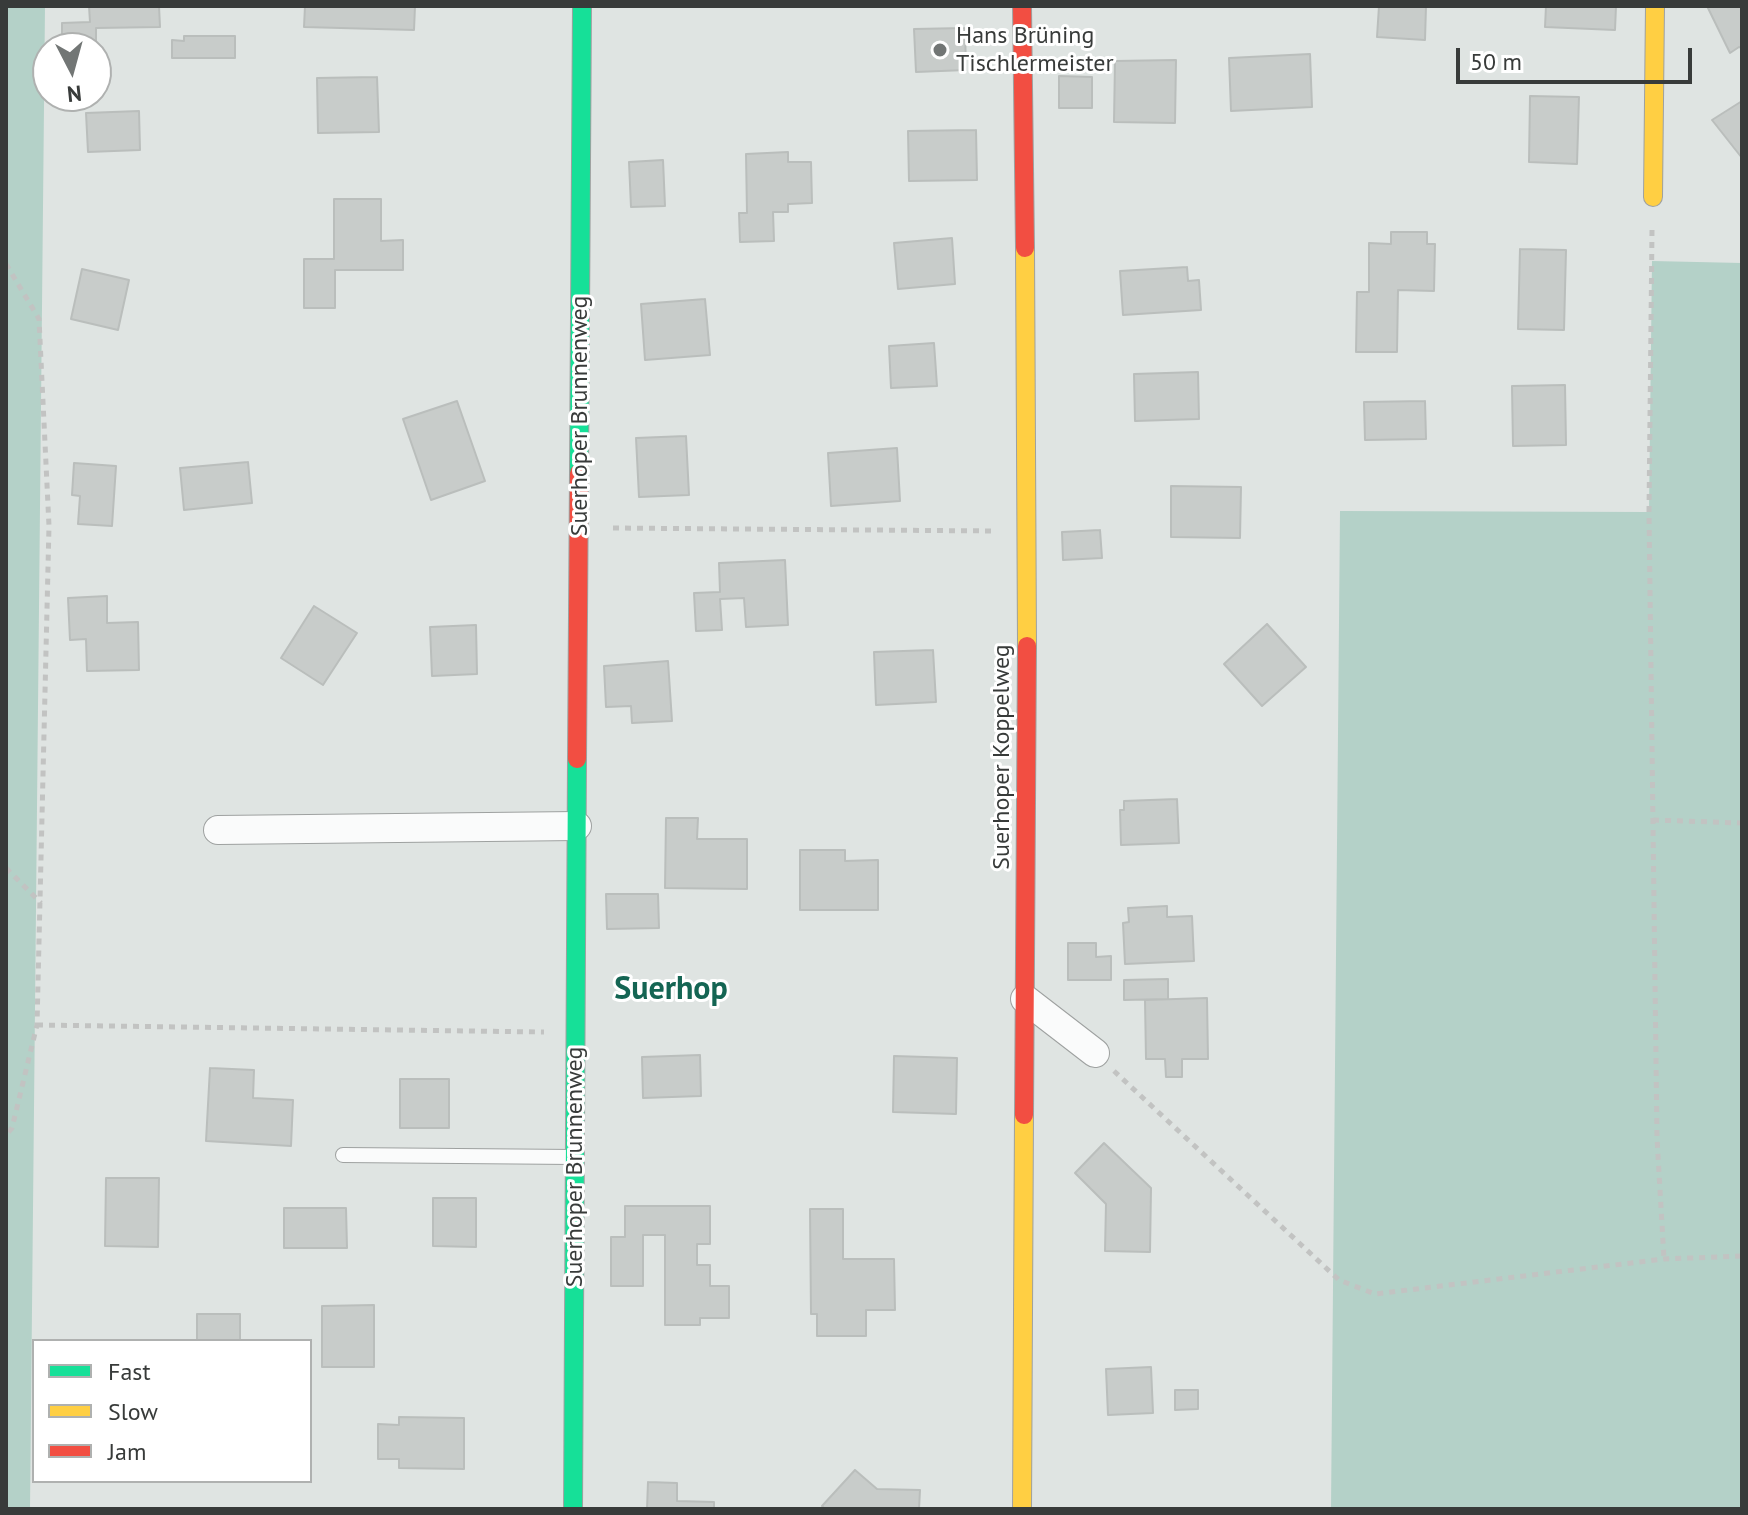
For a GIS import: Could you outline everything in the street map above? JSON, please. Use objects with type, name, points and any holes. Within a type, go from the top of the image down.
[{"type":"street","name":"Suerhoper Brunnenweg","points":[[573,1509],[582,6]]},
{"type":"street","name":"Suerhoper Koppelweg","points":[[1022,6],[1028,531],[1022,1509]]},
{"type":"street","points":[[1653,197],[1655,6]]},
{"type":"street","points":[[218,830],[577,826]]},
{"type":"street","points":[[1025,999],[1095,1053]]},
{"type":"lane","points":[[343,1155],[575,1157]]},
{"type":"path","points":[[1653,197],[1649,512],[1657,1138],[1664,1259]]},
{"type":"path","points":[[6,264],[39,319],[49,526],[37,1025],[12,1128],[6,1135]]},
{"type":"path","points":[[579,528],[1028,531]]},
{"type":"path","points":[[1653,820],[1742,823]]},
{"type":"path","points":[[6,868],[41,903]]},
{"type":"path","points":[[37,1025],[576,1033]]},
{"type":"path","points":[[1095,1053],[1339,1280],[1375,1294],[1664,1259],[1742,1256]]},
{"type":"green space","points":[[6,6],[45,6],[45,32],[32,32],[32,112],[44,112],[30,1509],[6,1509]]},
{"type":"green space","points":[[1652,261],[1742,263],[1742,1509],[1331,1509],[1340,511],[1649,512]]},
{"type":"building","points":[[89,6],[159,6],[160,27],[62,32],[62,23],[90,22]]},
{"type":"building","points":[[305,6],[415,6],[414,30],[304,27]]},
{"type":"building","points":[[1379,6],[1426,6],[1425,40],[1377,37]]},
{"type":"building","points":[[1546,6],[1616,6],[1615,30],[1545,27]]},
{"type":"building","points":[[1707,6],[1742,6],[1742,48],[1730,53]]},
{"type":"building","name":"Hans Brüning Tischlermeister","points":[[965,28],[966,70],[916,72],[914,29]]},
{"type":"building","points":[[184,36],[235,36],[235,58],[172,58],[172,40],[184,41]]},
{"type":"building","points":[[1310,54],[1312,107],[1231,111],[1229,58]]},
{"type":"building","points":[[1176,60],[1175,123],[1114,122],[1115,61]]},
{"type":"building","points":[[1059,76],[1092,77],[1092,108],[1059,108]]},
{"type":"building","points":[[377,77],[379,132],[318,133],[317,78]]},
{"type":"building","points":[[1530,96],[1579,97],[1577,164],[1529,162]]},
{"type":"building","points":[[1742,101],[1742,158],[1712,120]]},
{"type":"building","points":[[139,111],[140,150],[88,152],[86,113]]},
{"type":"building","points":[[976,130],[977,180],[909,181],[908,131]]},
{"type":"building","points":[[788,152],[788,162],[811,162],[812,203],[788,204],[788,212],[773,212],[774,241],[740,242],[739,213],[747,213],[746,154]]},
{"type":"building","points":[[663,160],[665,206],[631,207],[629,162]]},
{"type":"building","points":[[334,199],[381,199],[381,241],[403,240],[403,270],[335,270],[335,308],[304,308],[304,259],[334,259]]},
{"type":"building","points":[[1391,232],[1427,232],[1427,244],[1435,244],[1434,291],[1398,290],[1397,352],[1356,352],[1357,292],[1369,292],[1369,243],[1391,244]]},
{"type":"building","points":[[952,238],[955,284],[898,289],[894,243]]},
{"type":"building","points":[[1520,249],[1566,250],[1564,330],[1518,329]]},
{"type":"building","points":[[1187,267],[1188,281],[1199,280],[1201,310],[1123,315],[1120,271]]},
{"type":"building","points":[[82,269],[129,280],[118,330],[71,319]]},
{"type":"building","points":[[705,299],[710,355],[645,360],[641,304]]},
{"type":"building","points":[[934,343],[937,386],[891,388],[889,346]]},
{"type":"building","points":[[1198,372],[1199,419],[1135,421],[1134,374]]},
{"type":"building","points":[[1565,385],[1566,445],[1513,446],[1512,386]]},
{"type":"building","points":[[457,401],[485,481],[431,500],[403,419]]},
{"type":"building","points":[[1425,401],[1426,439],[1365,440],[1364,402]]},
{"type":"building","points":[[686,436],[689,495],[639,497],[636,438]]},
{"type":"building","points":[[897,448],[900,501],[831,506],[828,453]]},
{"type":"building","points":[[248,462],[252,503],[184,510],[180,468]]},
{"type":"building","points":[[74,463],[116,466],[112,526],[78,524],[80,496],[72,495]]},
{"type":"building","points":[[1171,486],[1241,487],[1240,538],[1171,537]]},
{"type":"building","points":[[1100,530],[1102,558],[1063,560],[1062,532]]},
{"type":"building","points":[[785,560],[788,625],[746,627],[744,598],[720,599],[722,630],[696,631],[694,593],[720,592],[719,563]]},
{"type":"building","points":[[107,596],[107,623],[138,622],[139,670],[87,671],[86,639],[70,640],[68,598]]},
{"type":"building","points":[[314,606],[357,633],[323,685],[281,658]]},
{"type":"building","points":[[1267,624],[1306,667],[1262,706],[1224,664]]},
{"type":"building","points":[[476,625],[477,674],[432,676],[430,627]]},
{"type":"building","points":[[933,650],[936,702],[876,705],[874,652]]},
{"type":"building","points":[[668,661],[672,721],[632,723],[631,706],[606,707],[604,666]]},
{"type":"building","points":[[1177,799],[1179,843],[1121,845],[1120,810],[1124,810],[1124,801]]},
{"type":"building","points":[[666,818],[698,818],[697,839],[747,839],[747,889],[665,888]]},
{"type":"building","points":[[800,850],[845,850],[845,861],[878,860],[878,910],[800,910]]},
{"type":"building","points":[[606,894],[658,894],[659,928],[607,929]]},
{"type":"building","points":[[1167,906],[1167,917],[1192,916],[1194,961],[1125,964],[1123,923],[1129,922],[1128,908]]},
{"type":"building","points":[[1068,943],[1096,943],[1096,957],[1111,956],[1111,980],[1068,980]]},
{"type":"building","points":[[1168,979],[1168,999],[1124,1000],[1124,980]]},
{"type":"building","points":[[1207,998],[1208,1059],[1182,1059],[1182,1077],[1166,1077],[1165,1059],[1146,1059],[1145,1000]]},
{"type":"building","points":[[700,1055],[701,1096],[643,1098],[642,1057]]},
{"type":"building","points":[[894,1056],[957,1058],[956,1114],[893,1112]]},
{"type":"building","points":[[210,1068],[254,1070],[253,1098],[293,1100],[291,1146],[206,1141]]},
{"type":"building","points":[[400,1079],[449,1079],[449,1128],[400,1128]]},
{"type":"building","points":[[1104,1143],[1151,1188],[1150,1252],[1105,1251],[1106,1204],[1075,1173]]},
{"type":"building","points":[[106,1178],[159,1178],[158,1247],[105,1246]]},
{"type":"building","points":[[433,1198],[476,1198],[476,1247],[433,1246]]},
{"type":"building","points":[[625,1206],[710,1206],[710,1244],[697,1244],[697,1265],[710,1265],[710,1286],[729,1286],[729,1318],[700,1318],[700,1325],[665,1325],[665,1235],[643,1235],[643,1286],[611,1286],[611,1237],[625,1237]]},
{"type":"building","points":[[284,1208],[346,1208],[347,1248],[284,1248]]},
{"type":"building","points":[[810,1209],[843,1209],[843,1259],[894,1259],[895,1310],[866,1310],[866,1336],[817,1336],[817,1314],[811,1314]]},
{"type":"building","points":[[374,1305],[374,1367],[322,1367],[322,1306]]},
{"type":"building","points":[[197,1314],[240,1314],[240,1339],[197,1339]]},
{"type":"building","points":[[1151,1367],[1153,1413],[1108,1415],[1106,1369]]},
{"type":"building","points":[[1175,1390],[1198,1390],[1198,1409],[1175,1410]]},
{"type":"building","points":[[399,1417],[464,1418],[464,1469],[399,1468],[399,1459],[378,1459],[378,1424],[399,1425]]},
{"type":"building","points":[[855,1470],[877,1489],[920,1490],[919,1509],[825,1509],[822,1506]]},
{"type":"building","points":[[648,1482],[677,1483],[677,1501],[714,1502],[714,1509],[647,1509]]},
{"type":"traffic: fast","points":[[579,473],[582,6]]},
{"type":"traffic: fast","points":[[573,1509],[577,759]]},
{"type":"traffic: slow","points":[[1653,197],[1655,6]]},
{"type":"traffic: slow","points":[[1025,248],[1027,646]]},
{"type":"traffic: slow","points":[[1022,1509],[1024,1115]]},
{"type":"traffic: jam","points":[[1022,6],[1025,248]]},
{"type":"traffic: jam","points":[[577,759],[579,473]]},
{"type":"traffic: jam","points":[[1024,1115],[1027,646]]},
{"type":"place","name":"Hans Brüning Tischlermeister","points":[[940,50]]},
{"type":"district","name":"Suerhop","points":[[671,990]]}]
